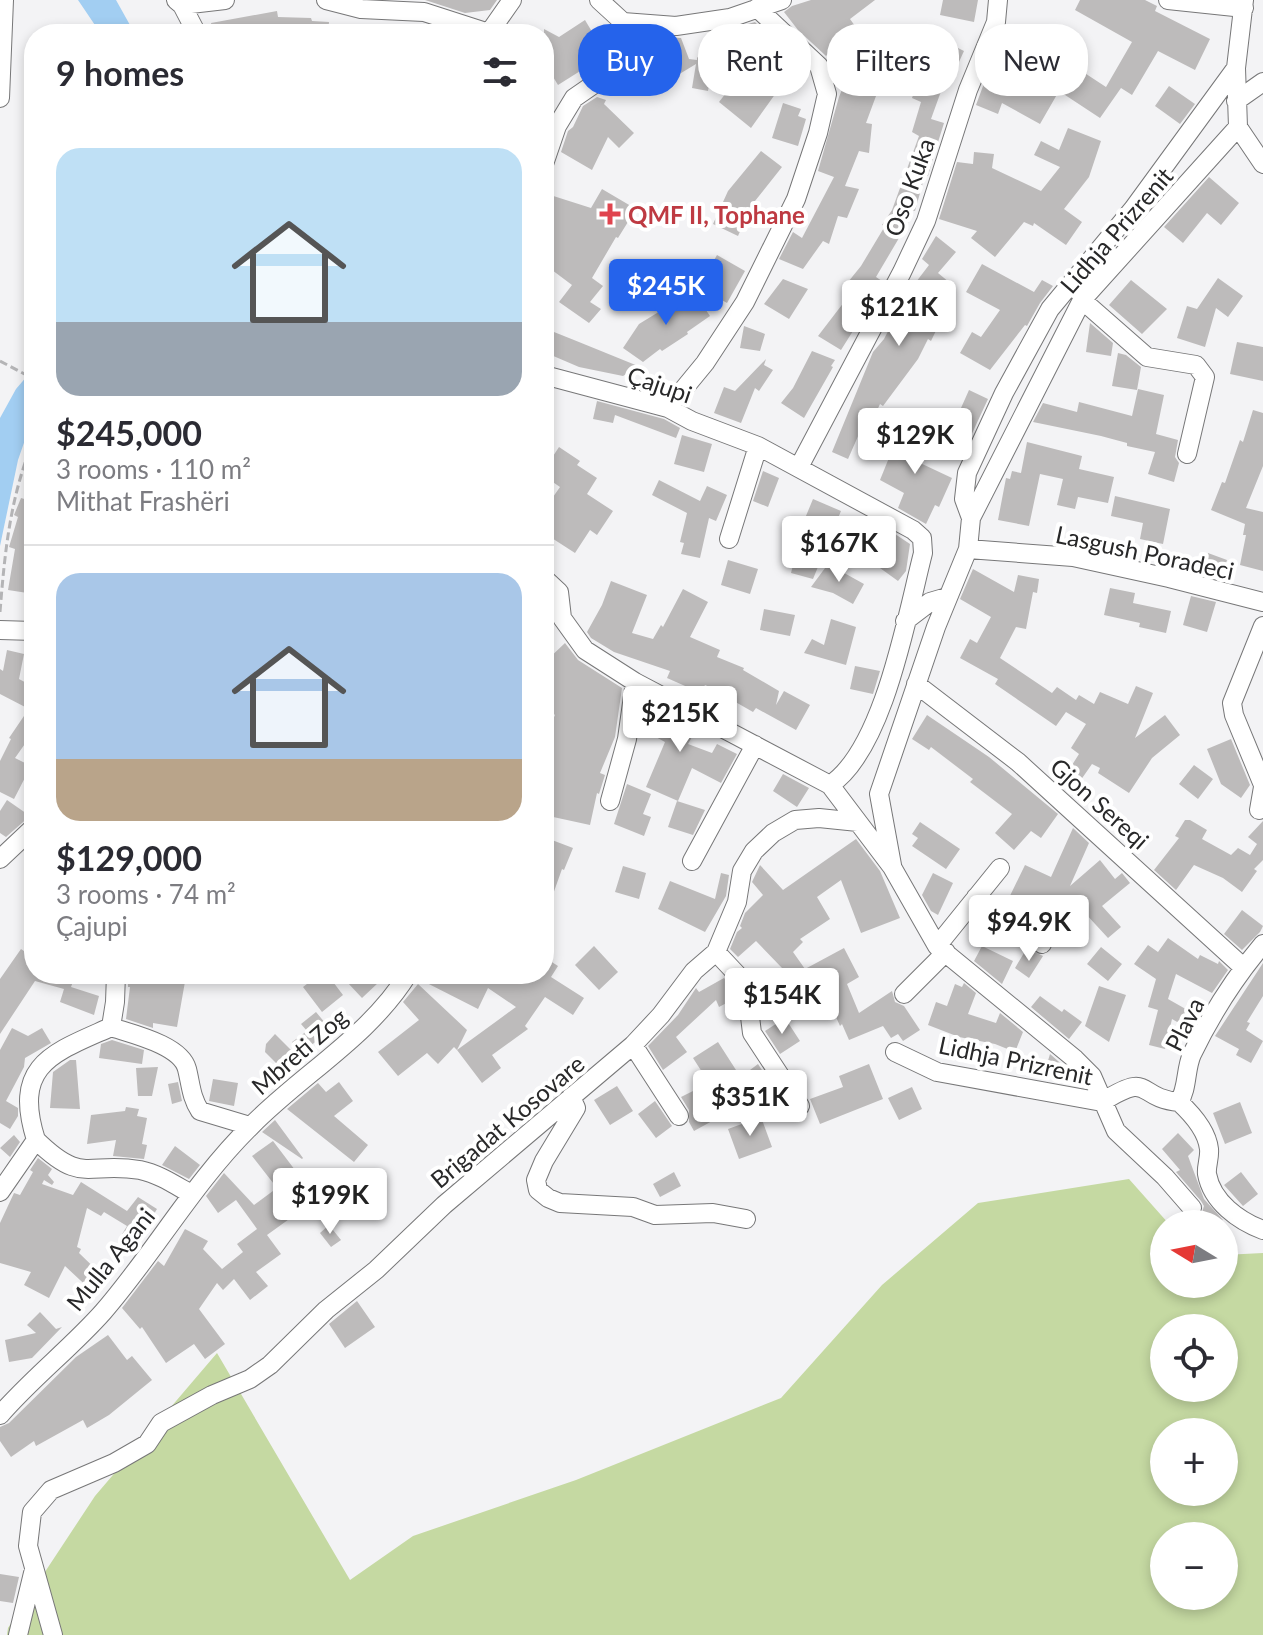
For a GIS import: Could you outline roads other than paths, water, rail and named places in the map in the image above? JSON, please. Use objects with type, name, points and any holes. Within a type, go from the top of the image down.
[{"type":"street","points":[[0,98],[4,0]]},
{"type":"street","points":[[191,24],[179,2],[225,0]]},
{"type":"street","points":[[326,0],[361,9],[419,6],[464,24]]},
{"type":"street","points":[[496,24],[512,0]]},
{"type":"street","points":[[599,0],[620,12],[676,26],[730,18],[782,0]]},
{"type":"street","name":"Oso Kuka","points":[[799,467],[926,221],[968,90],[996,22],[998,0]]},
{"type":"street","points":[[1168,0],[1244,4],[1236,62],[1238,127],[1263,164]]},
{"type":"street","points":[[668,408],[705,363],[745,302],[796,199],[818,133],[827,94],[819,66],[757,8]]},
{"type":"street","points":[[554,135],[574,98],[613,71],[620,62],[625,52],[620,12]]},
{"type":"street","points":[[971,518],[964,499],[967,473],[1004,393],[1050,309],[1133,209],[1236,62]]},
{"type":"street","points":[[1236,101],[1263,82]]},
{"type":"street","name":"Lidhja Prizrenit","points":[[892,867],[879,794],[947,597],[968,549],[971,518],[1082,300],[1238,127]]},
{"type":"street","points":[[1082,300],[1147,357],[1196,365],[1205,377],[1187,454]]},
{"type":"street","name":"Çajupi","points":[[554,378],[668,408],[692,421],[758,446],[913,530],[922,538],[923,553],[875,722],[854,761],[830,785]]},
{"type":"street","points":[[729,539],[758,446]]},
{"type":"street","name":"Lasgush Poradeci","points":[[968,549],[1073,557],[1263,602]]},
{"type":"street","points":[[554,587],[559,592],[562,618],[585,650],[635,682],[830,785]]},
{"type":"street","points":[[905,621],[930,602],[947,597]]},
{"type":"street","points":[[1259,810],[1263,786],[1232,703],[1263,626]]},
{"type":"street","points":[[0,630],[24,631]]},
{"type":"street","points":[[610,801],[627,739],[635,682]]},
{"type":"street","name":"Gjon Sereqi","points":[[916,684],[1018,762],[1243,967]]},
{"type":"street","points":[[692,861],[755,745]]},
{"type":"street","name":"Lidhja Prizrenit","points":[[830,785],[892,867],[942,949],[1075,1059],[1092,1076],[1102,1102]]},
{"type":"street","name":"Brigadat Kosovare","points":[[53,1635],[28,1546],[32,1512],[51,1490],[114,1463],[147,1444],[161,1423],[212,1395],[250,1379],[270,1365],[326,1310],[376,1270],[444,1205],[633,1045],[661,1015],[694,971],[716,952],[737,902],[742,871],[754,851],[773,833],[795,820],[819,818],[858,822]]},
{"type":"street","points":[[0,859],[24,836]]},
{"type":"street","points":[[904,994],[942,949],[976,897],[1000,868]]},
{"type":"street","points":[[976,897],[1042,944]]},
{"type":"street","name":"Plava","points":[[1179,1102],[1184,1095],[1191,1057],[1243,967],[1263,944]]},
{"type":"street","points":[[716,952],[746,984],[752,1033],[800,1106]]},
{"type":"street","points":[[111,1027],[116,984]]},
{"type":"street","name":"Mbreti Zog","points":[[250,1126],[358,1034],[402,984]]},
{"type":"street","points":[[191,1194],[161,1176],[140,1170],[78,1170],[57,1160],[36,1140],[30,1109],[32,1082],[52,1054],[111,1027],[175,1052],[186,1065],[192,1100],[200,1111],[250,1126]]},
{"type":"street","points":[[633,1045],[679,1116]]},
{"type":"street","name":"Lidhja Prizrenit","points":[[895,1052],[937,1072],[1102,1102]]},
{"type":"street","points":[[1192,1208],[1165,1177],[1116,1131],[1102,1102],[1125,1087],[1138,1085],[1179,1102],[1195,1117],[1209,1148],[1207,1173],[1213,1192],[1228,1209],[1250,1225],[1263,1230]]},
{"type":"street","points":[[571,1097],[576,1108],[536,1180],[538,1190],[548,1198],[560,1203],[633,1207],[655,1215],[713,1213],[746,1219]]},
{"type":"street","name":"Mulla Agani","points":[[0,1415],[102,1313],[191,1194],[250,1126]]},
{"type":"street","points":[[0,1192],[36,1140]]},
{"type":"street","points":[[18,1635],[34,1571]]},
{"type":"water","points":[[78,0],[116,0],[129,24],[94,24]]},
{"type":"water","points":[[24,380],[24,443],[0,546],[0,418]]},
{"type":"place","name":"QMF II, Tophane","points":[[610,214]]}]
